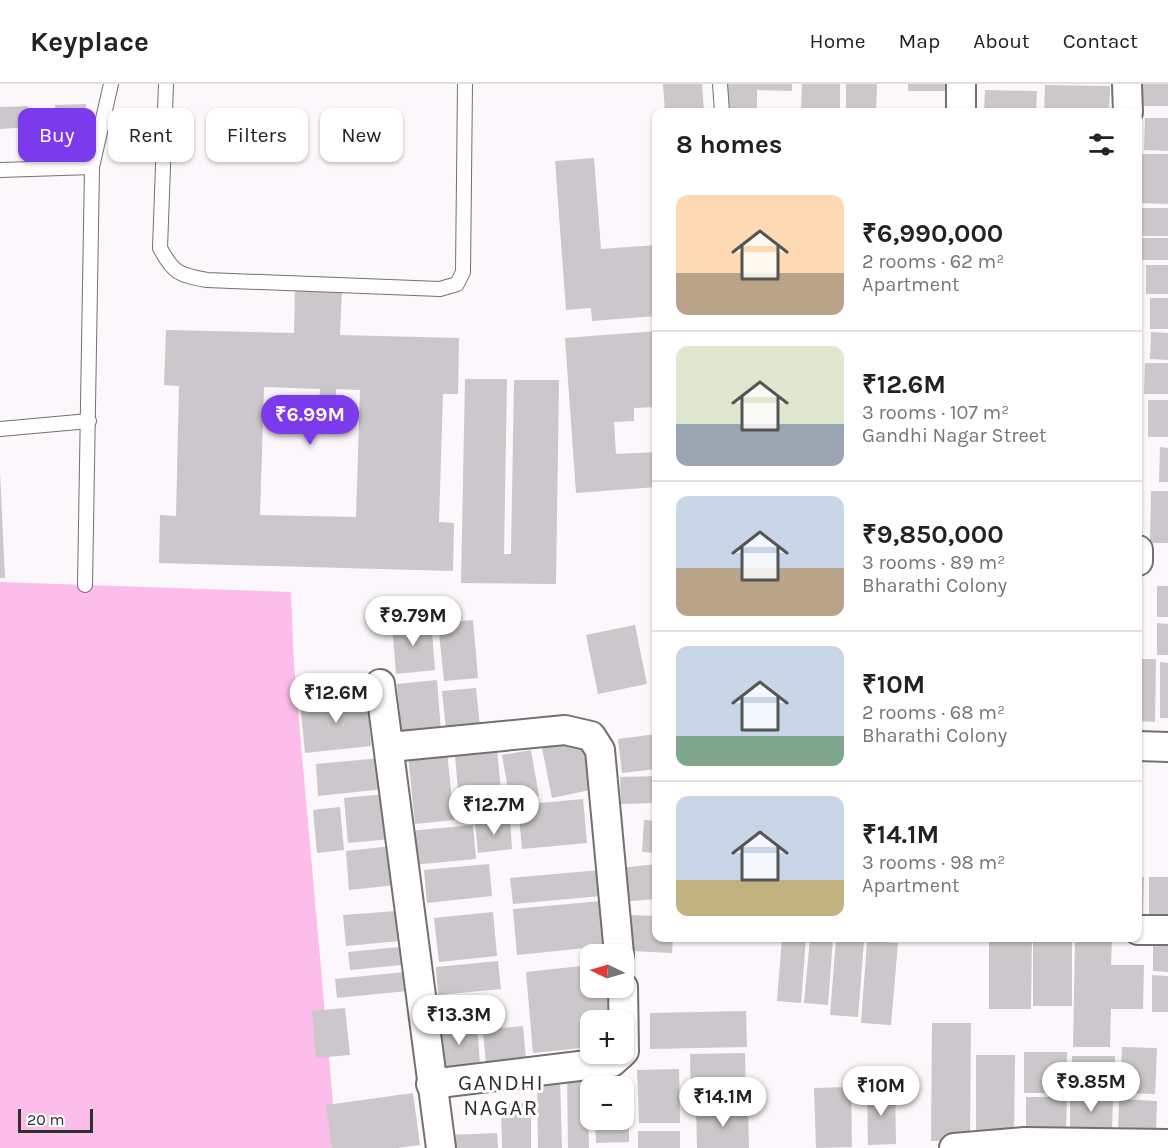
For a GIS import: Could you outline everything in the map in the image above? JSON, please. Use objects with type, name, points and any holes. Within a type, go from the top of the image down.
[{"type":"street","points":[[961,84],[961,108]]},
{"type":"street","points":[[1127,84],[1128,108]]},
{"type":"street","points":[[381,684],[441,1148]]},
{"type":"street","points":[[390,747],[565,730],[591,736],[600,750],[619,944]]},
{"type":"street","points":[[1142,746],[1168,747]]},
{"type":"street","points":[[1142,930],[1168,930]]},
{"type":"street","points":[[431,1084],[596,1064]]},
{"type":"street","points":[[954,1148],[1024,1142],[1168,1144]]},
{"type":"lane","points":[[85,585],[92,167],[111,84]]},
{"type":"lane","points":[[166,84],[160,248],[171,269],[188,277],[207,280],[440,289],[458,284],[463,272],[465,84]]},
{"type":"lane","points":[[720,84],[722,108]]},
{"type":"lane","points":[[0,170],[92,167]]},
{"type":"lane","points":[[0,429],[89,421]]},
{"type":"shaded area","points":[[0,582],[291,592],[294,665],[337,1148],[0,1148]]},
{"type":"building","points":[[663,84],[702,84],[704,108],[665,108]]},
{"type":"building","points":[[727,84],[792,84],[792,91],[757,90],[757,108],[727,108]]},
{"type":"building","points":[[802,84],[840,84],[840,108],[801,108]]},
{"type":"building","points":[[846,84],[877,84],[876,108],[846,108]]},
{"type":"building","points":[[908,84],[955,84],[954,91],[908,91]]},
{"type":"building","points":[[1141,84],[1168,84],[1168,106],[1141,106]]},
{"type":"building","points":[[1045,85],[1110,86],[1109,108],[1044,108]]},
{"type":"building","points":[[985,90],[1037,91],[1036,108],[984,108]]},
{"type":"building","points":[[86,104],[86,108],[55,108],[55,105]]},
{"type":"building","points":[[28,106],[28,108],[18,108],[18,128],[0,129],[0,107]]},
{"type":"building","points":[[1145,118],[1168,118],[1168,151],[1144,150]]},
{"type":"building","points":[[1142,154],[1168,154],[1168,204],[1142,203]]},
{"type":"building","points":[[594,158],[601,249],[652,245],[652,316],[592,321],[591,308],[566,310],[555,161]]},
{"type":"building","points":[[1142,208],[1168,208],[1168,236],[1142,236]]},
{"type":"building","points":[[1142,238],[1168,238],[1168,260],[1142,260]]},
{"type":"building","points":[[1146,265],[1168,265],[1168,294],[1146,294]]},
{"type":"building","points":[[295,286],[342,288],[340,335],[459,338],[458,394],[443,394],[439,522],[454,523],[453,571],[159,563],[160,515],[176,516],[179,386],[164,385],[166,330],[294,333]],"holes":[[[264,387],[320,389],[319,407],[336,407],[336,389],[360,390],[356,517],[260,515]]]},
{"type":"building","points":[[1150,298],[1168,298],[1168,329],[1150,329]]},
{"type":"building","points":[[652,331],[652,407],[634,408],[634,421],[614,422],[616,454],[652,452],[652,487],[576,493],[565,338]]},
{"type":"building","points":[[1151,332],[1168,333],[1168,360],[1150,359]]},
{"type":"building","points":[[1145,363],[1168,363],[1168,394],[1144,394]]},
{"type":"building","points":[[465,379],[507,379],[504,554],[511,554],[514,380],[559,380],[556,584],[461,583]]},
{"type":"building","points":[[1148,400],[1168,400],[1168,437],[1148,437]]},
{"type":"building","points":[[1160,447],[1168,448],[1168,482],[1159,482]]},
{"type":"building","points":[[0,471],[5,578],[0,578]]},
{"type":"building","points":[[1151,491],[1168,491],[1168,543],[1150,543]]},
{"type":"building","points":[[1157,586],[1168,586],[1168,617],[1157,617]]},
{"type":"building","points":[[431,619],[435,670],[396,674],[392,623]]},
{"type":"building","points":[[473,620],[478,678],[444,681],[438,623]]},
{"type":"building","points":[[1157,623],[1168,624],[1168,655],[1157,655]]},
{"type":"building","points":[[635,625],[647,684],[598,694],[586,635]]},
{"type":"building","points":[[1142,659],[1156,659],[1155,722],[1142,721]]},
{"type":"building","points":[[1160,662],[1168,663],[1168,718],[1160,718]]},
{"type":"building","points":[[437,680],[441,732],[402,735],[397,684]]},
{"type":"building","points":[[476,688],[480,727],[446,730],[442,691]]},
{"type":"building","points":[[367,695],[371,746],[305,753],[300,701]]},
{"type":"building","points":[[652,735],[652,770],[622,773],[618,739]]},
{"type":"building","points":[[584,740],[595,789],[552,798],[542,748]]},
{"type":"building","points":[[531,750],[539,796],[510,801],[502,755]]},
{"type":"building","points":[[447,751],[454,820],[415,824],[408,755]]},
{"type":"building","points":[[497,751],[504,817],[461,822],[455,756]]},
{"type":"building","points":[[381,758],[384,789],[318,796],[316,764]]},
{"type":"building","points":[[652,776],[652,803],[621,804],[620,777]]},
{"type":"building","points":[[386,794],[390,839],[348,843],[344,798]]},
{"type":"building","points":[[583,799],[587,843],[522,849],[518,805]]},
{"type":"building","points":[[340,807],[344,850],[317,853],[313,810]]},
{"type":"building","points":[[510,819],[512,849],[478,853],[475,822]]},
{"type":"building","points":[[644,820],[652,821],[652,853],[642,852]]},
{"type":"building","points":[[473,825],[476,859],[412,865],[409,831]]},
{"type":"building","points":[[392,846],[396,885],[349,890],[346,851]]},
{"type":"building","points":[[489,864],[492,896],[427,903],[424,870]]},
{"type":"building","points":[[652,865],[652,899],[618,902],[619,868]]},
{"type":"building","points":[[600,870],[602,896],[513,904],[510,878]]},
{"type":"building","points":[[1142,877],[1144,877],[1143,917]]},
{"type":"building","points":[[1149,877],[1168,877],[1168,919],[1149,918]]},
{"type":"building","points":[[601,901],[605,944],[580,944],[580,949],[517,955],[513,909]]},
{"type":"building","points":[[397,911],[400,941],[346,946],[343,915]]},
{"type":"building","points":[[493,912],[497,956],[439,962],[434,918]]},
{"type":"building","points":[[631,915],[652,916],[652,942],[673,942],[672,953],[634,951],[634,944],[630,944]]},
{"type":"building","points":[[1153,935],[1168,935],[1168,972],[1153,971]]},
{"type":"building","points":[[782,942],[806,942],[801,1003],[777,1001]]},
{"type":"building","points":[[810,942],[833,942],[828,1005],[804,1003]]},
{"type":"building","points":[[836,942],[864,942],[858,1017],[830,1015]]},
{"type":"building","points":[[867,942],[898,943],[891,1025],[861,1023]]},
{"type":"building","points":[[989,942],[1032,942],[1031,1009],[989,1009]]},
{"type":"building","points":[[1033,942],[1072,942],[1072,1006],[1033,1006]]},
{"type":"building","points":[[1075,942],[1112,942],[1111,965],[1144,965],[1143,1009],[1111,1009],[1110,1047],[1073,1047]]},
{"type":"building","points":[[399,947],[401,965],[350,970],[348,952]]},
{"type":"building","points":[[498,961],[501,989],[438,995],[436,967]]},
{"type":"building","points":[[580,966],[580,998],[610,998],[611,1010],[580,1010],[580,1048],[533,1053],[526,972]]},
{"type":"building","points":[[405,972],[407,991],[337,998],[335,979]]},
{"type":"building","points":[[1152,975],[1168,976],[1168,1012],[1152,1012]]},
{"type":"building","points":[[345,1008],[350,1055],[316,1058],[312,1011]]},
{"type":"building","points":[[746,1011],[747,1047],[650,1049],[650,1013]]},
{"type":"building","points":[[932,1023],[971,1023],[970,1141],[931,1141]]},
{"type":"building","points":[[477,1024],[480,1064],[441,1068],[438,1028]]},
{"type":"building","points":[[523,1026],[526,1060],[486,1064],[483,1030]]},
{"type":"building","points":[[1122,1047],[1157,1048],[1155,1094],[1120,1093]]},
{"type":"building","points":[[1024,1052],[1067,1052],[1067,1093],[1024,1093]]},
{"type":"building","points":[[745,1053],[746,1103],[691,1104],[690,1054]]},
{"type":"building","points":[[976,1055],[1015,1055],[1014,1138],[976,1137]]},
{"type":"building","points":[[1072,1056],[1115,1056],[1115,1094],[1071,1094]]},
{"type":"building","points":[[679,1069],[680,1123],[639,1123],[637,1070]]},
{"type":"building","points":[[567,1073],[587,1073],[587,1076],[580,1076],[580,1130],[589,1130],[589,1148],[568,1148]]},
{"type":"building","points":[[560,1080],[562,1148],[538,1148],[537,1081]]},
{"type":"building","points":[[851,1087],[852,1147],[816,1148],[814,1088]]},
{"type":"building","points":[[895,1089],[896,1144],[868,1145],[867,1090]]},
{"type":"building","points":[[413,1093],[420,1145],[397,1148],[332,1148],[326,1105]]},
{"type":"building","points":[[1026,1097],[1067,1097],[1066,1132],[1026,1132]]},
{"type":"building","points":[[1070,1098],[1113,1098],[1112,1129],[1070,1129]]},
{"type":"building","points":[[1119,1099],[1157,1101],[1156,1133],[1118,1132]]},
{"type":"building","points":[[531,1103],[531,1148],[502,1148],[501,1104]]},
{"type":"building","points":[[748,1107],[749,1148],[697,1148],[696,1108]]},
{"type":"building","points":[[595,1130],[629,1130],[629,1142],[596,1143]]},
{"type":"building","points":[[638,1131],[680,1131],[680,1148],[638,1148]]},
{"type":"building","points":[[497,1133],[498,1148],[449,1148],[448,1135]]},
{"type":"district","name":"GANDHI NAGAR","points":[[501,1094]]}]
